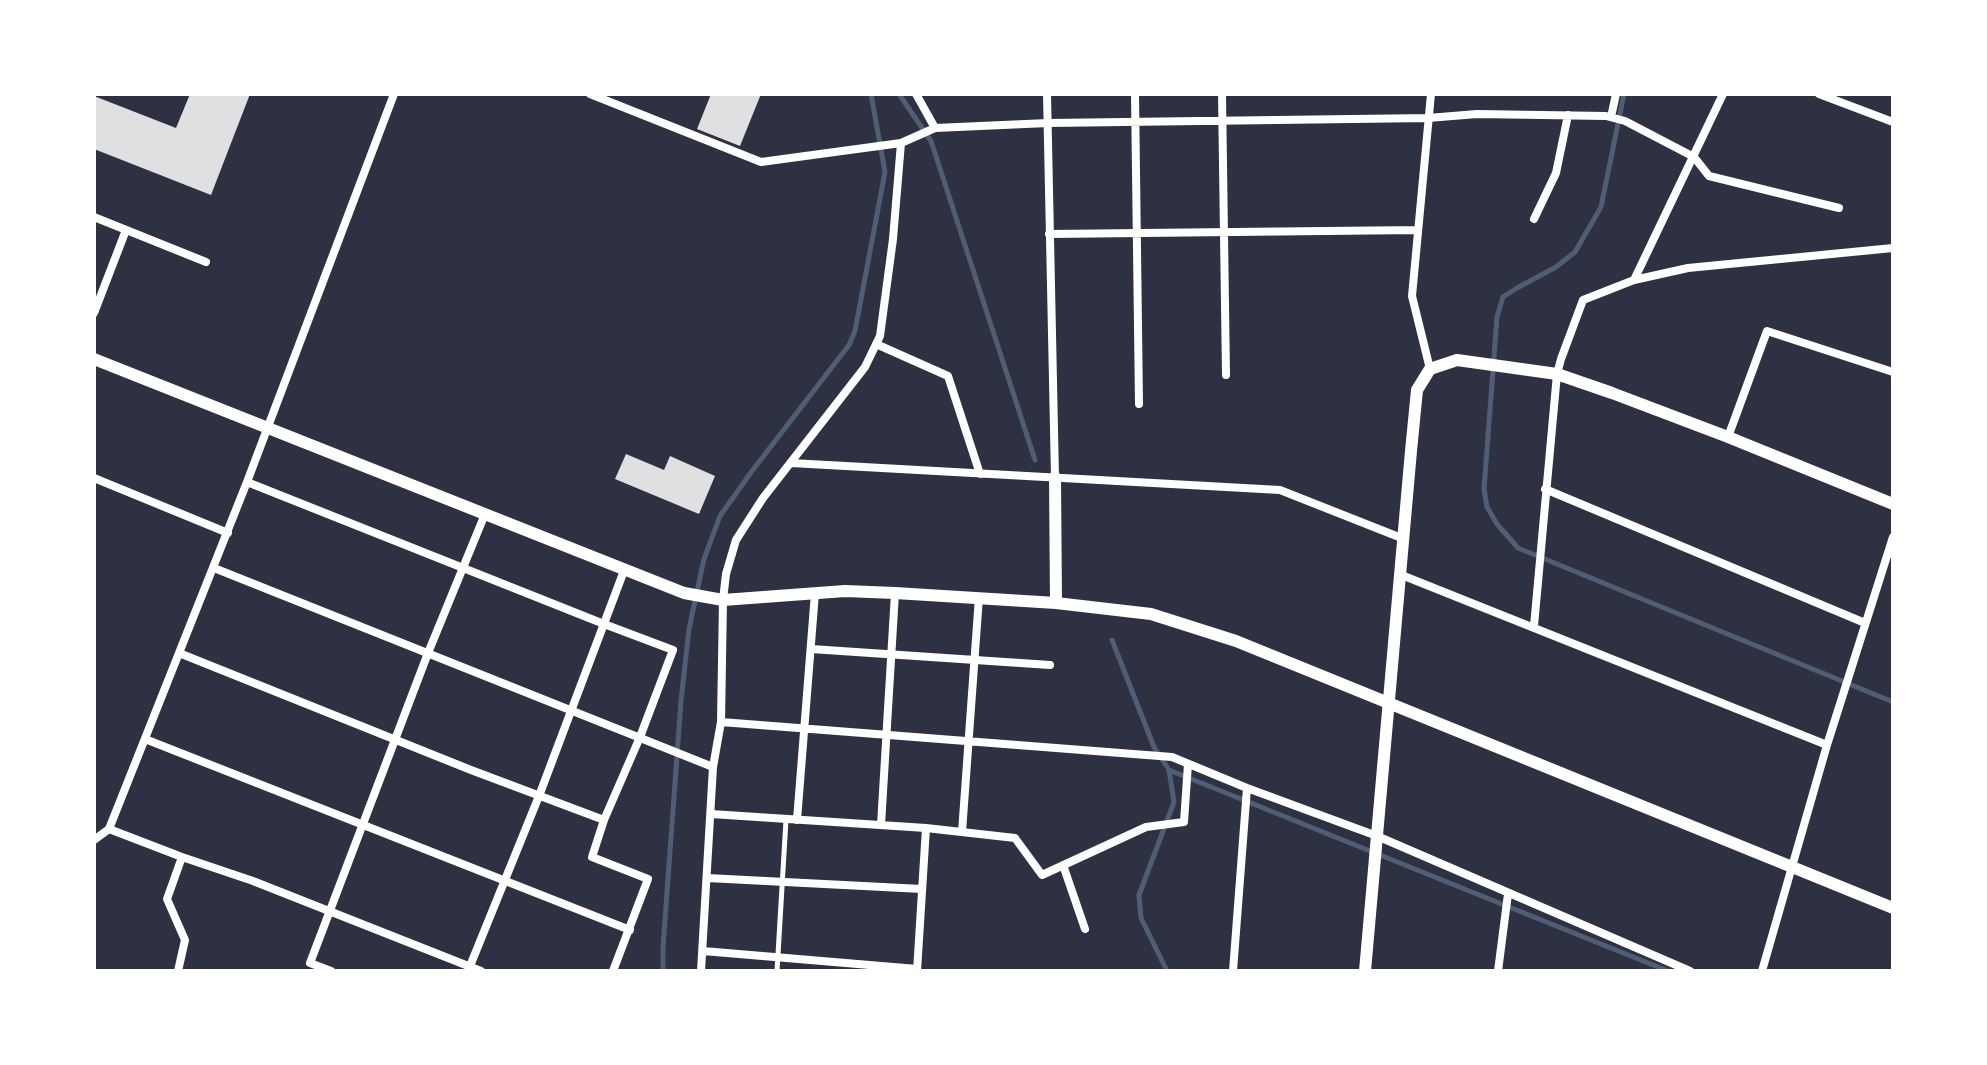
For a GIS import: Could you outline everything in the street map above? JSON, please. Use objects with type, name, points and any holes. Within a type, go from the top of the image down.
[{"type":"street","points":[[94,840],[109,829],[214,568],[394,94]]},
{"type":"street","points":[[590,94],[761,162],[901,143],[935,128],[1048,123],[1428,118],[1477,114],[1611,117],[1625,121],[1694,157],[1709,176],[1839,208]]},
{"type":"street","points":[[916,94],[935,128]]},
{"type":"street","points":[[1047,94],[1056,603]]},
{"type":"street","points":[[1135,94],[1139,404]]},
{"type":"street","points":[[1222,94],[1226,375]]},
{"type":"street","points":[[1430,369],[1412,296],[1431,94]]},
{"type":"street","points":[[1611,117],[1616,94]]},
{"type":"street","points":[[1634,280],[1723,94]]},
{"type":"street","points":[[1819,94],[1893,122]]},
{"type":"street","points":[[1534,219],[1556,173],[1568,115]]},
{"type":"street","points":[[701,971],[713,767],[721,722],[726,574],[736,540],[763,498],[865,367],[880,336],[893,239],[901,143]]},
{"type":"street","points":[[94,217],[206,262]]},
{"type":"street","points":[[94,313],[126,230]]},
{"type":"street","points":[[1049,234],[1418,230]]},
{"type":"street","points":[[1534,626],[1557,374],[1583,300],[1634,280],[1688,268],[1893,248]]},
{"type":"street","points":[[1728,437],[1767,331],[1893,372]]},
{"type":"street","points":[[876,344],[948,376],[980,474]]},
{"type":"street","points":[[94,359],[684,593],[723,600],[845,591],[895,593],[1056,603],[1151,614],[1236,641],[1893,908]]},
{"type":"street","points":[[1365,971],[1417,390],[1430,369],[1457,360],[1557,374],[1728,437],[1893,504]]},
{"type":"street","points":[[791,463],[1280,490],[1404,539]]},
{"type":"street","points":[[94,478],[228,533]]},
{"type":"street","points":[[247,482],[673,650],[592,857],[648,879],[613,971]]},
{"type":"street","points":[[1545,489],[1865,623]]},
{"type":"street","points":[[331,971],[310,963],[428,653],[485,514]]},
{"type":"street","points":[[1762,971],[1827,745],[1893,537]]},
{"type":"street","points":[[214,568],[713,767]]},
{"type":"street","points":[[468,969],[539,796],[625,568]]},
{"type":"street","points":[[1399,574],[1827,745]]},
{"type":"street","points":[[797,820],[815,593]]},
{"type":"street","points":[[881,825],[895,593]]},
{"type":"street","points":[[962,832],[979,597]]},
{"type":"street","points":[[811,649],[1050,665]]},
{"type":"street","points":[[179,653],[604,820]]},
{"type":"street","points":[[721,722],[1172,757],[1377,836],[1690,971]]},
{"type":"street","points":[[145,739],[630,930]]},
{"type":"street","points":[[711,814],[926,828],[1015,838],[1042,875],[1146,827],[1184,822],[1188,764]]},
{"type":"street","points":[[1233,971],[1247,788]]},
{"type":"street","points":[[703,951],[917,970],[926,828]]},
{"type":"street","points":[[109,829],[329,910],[468,969],[481,971]]},
{"type":"street","points":[[178,971],[185,940],[167,899],[182,857]]},
{"type":"street","points":[[1063,865],[1085,929]]},
{"type":"street","points":[[707,878],[922,889]]},
{"type":"street","points":[[1498,971],[1508,894]]},
{"type":"lane","points":[[777,971],[786,819]]},
{"type":"building","points":[[190,94],[250,94],[211,195],[94,149],[94,96],[176,128]]},
{"type":"building","points":[[711,94],[761,94],[740,146],[697,129]]},
{"type":"building","points":[[626,454],[664,470],[670,456],[715,476],[699,514],[615,479]]},
{"type":"waterway","points":[[663,971],[681,701],[689,629],[704,559],[720,516],[849,345],[855,331],[885,172],[871,94]]},
{"type":"waterway","points":[[899,94],[931,141],[1035,460]]},
{"type":"waterway","points":[[1624,94],[1601,207],[1575,252],[1556,267],[1503,297],[1497,317],[1484,489],[1487,507],[1518,548],[1893,702]]},
{"type":"waterway","points":[[1112,640],[1154,747],[1169,770],[1668,971]]},
{"type":"waterway","points":[[1167,971],[1141,918],[1139,895],[1174,802],[1169,770]]}]
